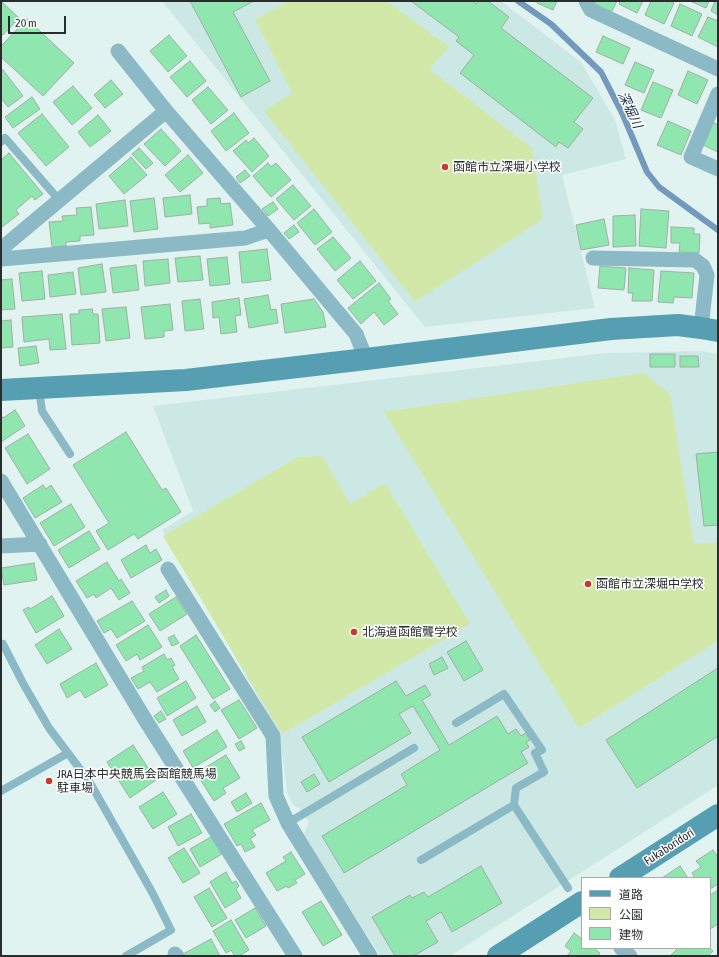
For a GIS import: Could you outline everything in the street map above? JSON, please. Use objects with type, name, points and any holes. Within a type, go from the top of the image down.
[{"type":"street","points":[[586,1],[591,10],[718,69]]},
{"type":"street","points":[[118,51],[166,110],[356,334],[366,359]]},
{"type":"street","points":[[718,94],[691,157],[718,169]]},
{"type":"street","points":[[1,249],[60,201],[166,110]]},
{"type":"street","points":[[1,259],[245,238],[269,230]]},
{"type":"street","points":[[1,390],[186,380],[611,329],[678,325],[709,329],[707,275],[703,266],[695,260],[593,258]]},
{"type":"street","points":[[1,481],[146,721],[295,956]]},
{"type":"street","points":[[1,546],[40,544]]},
{"type":"street","points":[[168,569],[273,736],[276,796],[288,823],[370,956]]},
{"type":"street","name":"Fukaboridori","points":[[622,877],[718,815]]},
{"type":"street","points":[[498,956],[577,903]]},
{"type":"street","points":[[622,949],[630,956]]},
{"type":"lane","points":[[1,142],[5,138],[60,201]]},
{"type":"lane","points":[[39,388],[42,411],[70,454]]},
{"type":"lane","points":[[3,644],[24,685],[49,728],[89,781],[171,930],[126,956]]},
{"type":"lane","points":[[456,723],[504,694],[542,750],[535,754],[544,772],[516,788],[514,805],[577,903]]},
{"type":"lane","points":[[288,823],[414,748]]},
{"type":"lane","points":[[1,791],[68,753]]},
{"type":"lane","points":[[421,860],[514,805]]},
{"type":"shaded area","name":"函館市立深堀小学校","points":[[162,1],[501,1],[581,62],[615,120],[626,159],[562,175],[595,308],[425,327]]},
{"type":"shaded area","points":[[702,351],[718,354],[718,785],[450,956],[380,956],[303,835],[309,822],[299,808],[293,805],[287,792],[280,735],[162,530],[193,511],[153,406],[606,353]]},
{"type":"green space","points":[[289,1],[387,1],[449,47],[429,69],[532,148],[543,219],[415,302],[264,111],[292,93],[255,19]]},
{"type":"green space","name":"函館市立深堀中学校","points":[[643,373],[670,394],[694,544],[718,542],[718,641],[579,728],[384,412]]},
{"type":"green space","points":[[322,456],[350,504],[385,483],[470,624],[282,734],[163,536],[298,457]]},
{"type":"building","points":[[190,1],[254,1],[233,12],[270,81],[241,97]]},
{"type":"building","points":[[411,1],[472,1],[476,4],[478,1],[488,1],[509,17],[501,28],[593,98],[574,122],[583,129],[568,148],[559,142],[556,147],[460,73],[474,55],[456,41],[459,37]]},
{"type":"building","points":[[538,1],[557,1],[553,10],[537,3]]},
{"type":"building","points":[[592,1],[617,1],[611,13],[591,3]]},
{"type":"building","points":[[620,1],[643,1],[637,13],[619,4]]},
{"type":"building","points":[[651,1],[671,1],[674,3],[664,24],[645,15]]},
{"type":"building","points":[[690,1],[709,1],[706,8]]},
{"type":"building","points":[[715,1],[718,1],[718,15],[711,11]]},
{"type":"building","points":[[2,2],[19,18],[3,35],[1,33]]},
{"type":"building","points":[[680,4],[702,14],[692,36],[671,26]]},
{"type":"building","points":[[708,17],[718,21],[718,47],[698,37]]},
{"type":"building","points":[[27,19],[74,63],[43,96],[1,57],[1,46]]},
{"type":"building","points":[[169,35],[187,56],[168,72],[150,51]]},
{"type":"building","points":[[603,36],[630,48],[623,64],[596,52]]},
{"type":"building","points":[[190,61],[206,81],[187,97],[170,77]]},
{"type":"building","points":[[635,62],[654,70],[644,93],[625,85]]},
{"type":"building","points":[[3,70],[23,96],[8,107],[1,98],[1,71]]},
{"type":"building","points":[[688,71],[708,80],[697,104],[678,95]]},
{"type":"building","points":[[111,80],[123,94],[105,108],[94,95]]},
{"type":"building","points":[[653,82],[673,90],[661,118],[641,110]]},
{"type":"building","points":[[73,86],[92,108],[72,125],[53,102]]},
{"type":"building","points":[[208,87],[228,110],[211,124],[192,100]]},
{"type":"building","points":[[32,97],[40,109],[13,128],[5,117]]},
{"type":"building","points":[[234,113],[249,133],[226,151],[211,131]]},
{"type":"building","points":[[42,114],[69,147],[46,166],[18,133]]},
{"type":"building","points":[[98,115],[111,131],[90,147],[78,132]]},
{"type":"building","points":[[668,121],[691,131],[681,155],[657,145]]},
{"type":"building","points":[[713,122],[718,125],[718,152],[703,145]]},
{"type":"building","points":[[161,129],[181,151],[165,166],[144,144]]},
{"type":"building","points":[[254,138],[269,156],[252,172],[233,151],[246,140],[248,143]]},
{"type":"building","points":[[139,148],[153,163],[146,169],[132,154]]},
{"type":"building","points":[[9,153],[43,194],[35,200],[32,196],[16,210],[19,214],[2,227],[1,160]]},
{"type":"building","points":[[188,155],[203,173],[180,192],[165,175]]},
{"type":"building","points":[[131,157],[147,175],[124,194],[109,176]]},
{"type":"building","points":[[268,163],[271,167],[276,163],[291,180],[271,197],[253,176]]},
{"type":"building","points":[[245,170],[250,176],[240,183],[236,177]]},
{"type":"building","points":[[293,185],[311,206],[294,220],[276,199]]},
{"type":"building","points":[[190,195],[192,214],[165,217],[163,198]]},
{"type":"building","points":[[154,198],[158,229],[134,232],[130,201]]},
{"type":"building","points":[[220,198],[221,204],[230,203],[233,225],[210,228],[210,223],[199,224],[197,207],[207,206],[207,199]]},
{"type":"building","points":[[125,200],[128,226],[99,229],[96,204]]},
{"type":"building","points":[[273,202],[278,209],[268,216],[262,209]]},
{"type":"building","points":[[91,207],[94,235],[80,236],[80,241],[66,242],[66,246],[52,247],[49,222],[63,221],[62,216],[77,215],[76,208]]},
{"type":"building","points":[[314,209],[332,232],[315,245],[297,223]]},
{"type":"building","points":[[641,209],[669,211],[666,248],[639,246]]},
{"type":"building","points":[[635,215],[636,246],[613,247],[613,216]]},
{"type":"building","points":[[604,219],[609,245],[581,250],[576,225]]},
{"type":"building","points":[[294,225],[299,232],[289,239],[284,233]]},
{"type":"building","points":[[671,227],[694,228],[694,234],[700,234],[699,253],[679,252],[680,243],[671,243]]},
{"type":"building","points":[[333,237],[351,258],[335,271],[317,249]]},
{"type":"building","points":[[267,249],[271,280],[242,283],[239,252]]},
{"type":"building","points":[[200,256],[203,280],[178,282],[175,258]]},
{"type":"building","points":[[227,257],[230,284],[210,286],[207,259]]},
{"type":"building","points":[[168,259],[170,283],[145,286],[143,261]]},
{"type":"building","points":[[360,261],[376,281],[353,299],[337,280]]},
{"type":"building","points":[[102,264],[106,292],[81,295],[78,268]]},
{"type":"building","points":[[136,265],[139,290],[113,293],[110,268]]},
{"type":"building","points":[[600,266],[626,268],[624,290],[598,288]]},
{"type":"building","points":[[629,268],[654,270],[652,301],[632,301],[633,293],[628,293]]},
{"type":"building","points":[[42,271],[45,299],[22,301],[19,273]]},
{"type":"building","points":[[661,271],[694,273],[692,298],[674,297],[673,303],[658,302]]},
{"type":"building","points":[[73,272],[76,294],[50,297],[48,275]]},
{"type":"building","points":[[12,279],[15,309],[1,310],[1,280]]},
{"type":"building","points":[[379,283],[391,299],[388,301],[398,314],[384,325],[374,312],[361,324],[348,308]]},
{"type":"building","points":[[268,295],[271,310],[276,309],[278,323],[249,328],[244,299]]},
{"type":"building","points":[[239,298],[241,315],[235,316],[237,332],[221,334],[219,317],[213,318],[212,302]]},
{"type":"building","points":[[200,299],[204,329],[185,331],[182,301]]},
{"type":"building","points":[[314,299],[323,312],[326,327],[285,333],[281,304]]},
{"type":"building","points":[[170,304],[173,330],[164,331],[164,337],[145,339],[141,307]]},
{"type":"building","points":[[126,307],[130,338],[106,341],[102,309]]},
{"type":"building","points":[[92,309],[93,314],[98,314],[100,343],[72,345],[70,314],[79,314],[79,310]]},
{"type":"building","points":[[62,314],[66,349],[50,350],[49,339],[24,342],[22,317]]},
{"type":"building","points":[[11,320],[13,347],[1,348],[1,321]]},
{"type":"building","points":[[36,346],[39,363],[20,366],[18,348]]},
{"type":"building","points":[[650,354],[675,354],[675,367],[650,367]]},
{"type":"building","points":[[680,356],[698,356],[699,367],[680,367]]},
{"type":"building","points":[[15,410],[25,426],[1,442],[1,415],[3,418]]},
{"type":"building","points":[[126,432],[162,490],[166,488],[181,512],[138,539],[134,534],[108,550],[96,531],[109,523],[73,465]]},
{"type":"building","points":[[28,434],[50,469],[27,484],[5,448]]},
{"type":"building","points":[[718,452],[718,525],[704,526],[696,454]]},
{"type":"building","points":[[43,485],[46,489],[51,485],[62,502],[35,518],[23,498]]},
{"type":"building","points":[[71,504],[85,527],[54,546],[40,523]]},
{"type":"building","points":[[89,531],[100,549],[69,568],[58,550]]},
{"type":"building","points":[[146,545],[150,553],[156,549],[162,560],[131,578],[121,560]]},
{"type":"building","points":[[107,562],[119,581],[121,579],[130,593],[119,600],[111,588],[96,598],[94,594],[87,598],[76,581]]},
{"type":"building","points":[[34,563],[37,580],[4,585],[1,568]]},
{"type":"building","points":[[166,590],[169,596],[159,603],[155,597]]},
{"type":"building","points":[[52,596],[64,616],[36,633],[23,610],[29,607],[30,609]]},
{"type":"building","points":[[176,597],[187,614],[160,631],[149,614]]},
{"type":"building","points":[[132,601],[145,621],[117,638],[111,629],[104,633],[97,621]]},
{"type":"building","points":[[148,625],[162,647],[140,660],[137,654],[126,661],[116,645]]},
{"type":"building","points":[[59,629],[72,649],[47,664],[35,645]]},
{"type":"building","points":[[174,635],[179,643],[172,646],[168,638]]},
{"type":"building","points":[[196,635],[230,689],[213,699],[180,646]]},
{"type":"building","points":[[466,641],[483,670],[464,681],[447,652]]},
{"type":"building","points":[[164,654],[167,660],[171,658],[175,665],[172,667],[179,679],[157,692],[150,682],[138,689],[131,678],[144,671],[142,667]]},
{"type":"building","points":[[442,657],[448,668],[434,675],[429,664]]},
{"type":"building","points":[[96,663],[108,685],[85,698],[80,690],[67,698],[60,684]]},
{"type":"building","points":[[718,668],[718,736],[637,788],[606,740]]},
{"type":"building","points":[[186,681],[196,698],[167,716],[157,698]]},
{"type":"building","points":[[396,681],[406,696],[425,685],[431,695],[422,700],[449,745],[497,716],[508,734],[516,729],[521,736],[526,733],[530,740],[526,742],[529,747],[521,752],[528,763],[344,873],[322,836],[407,785],[401,774],[440,750],[413,706],[399,714],[411,733],[329,782],[302,737]]},
{"type":"building","points":[[239,700],[257,728],[239,739],[221,710]]},
{"type":"building","points":[[215,701],[220,708],[215,712],[210,705]]},
{"type":"building","points":[[197,706],[206,722],[182,736],[173,720]]},
{"type":"building","points":[[161,711],[166,719],[159,723],[154,716]]},
{"type":"building","points":[[217,730],[227,747],[193,768],[183,751]]},
{"type":"building","points":[[241,741],[245,748],[239,751],[235,744]]},
{"type":"building","points":[[133,745],[156,780],[130,798],[107,762]]},
{"type":"building","points":[[226,755],[240,778],[223,788],[226,793],[214,801],[196,773]]},
{"type":"building","points":[[314,774],[320,784],[307,792],[301,782]]},
{"type":"building","points":[[163,792],[177,814],[153,829],[139,807]]},
{"type":"building","points":[[246,793],[252,803],[237,812],[231,802]]},
{"type":"building","points":[[261,803],[270,820],[252,830],[256,835],[250,839],[255,847],[245,852],[241,844],[237,846],[224,824]]},
{"type":"building","points":[[191,814],[202,833],[178,846],[168,827]]},
{"type":"building","points":[[211,837],[222,854],[200,867],[190,849]]},
{"type":"building","points":[[184,848],[200,873],[183,883],[168,858]]},
{"type":"building","points":[[713,850],[718,857],[718,884],[711,888],[711,877],[694,877],[692,873],[701,867],[696,861]]},
{"type":"building","points":[[291,852],[305,874],[295,880],[297,883],[288,888],[287,886],[277,891],[266,873],[286,861],[283,857]]},
{"type":"building","points":[[481,866],[502,903],[452,932],[441,912],[426,921],[438,942],[413,956],[395,956],[372,917],[410,895],[412,898],[424,892],[428,897]]},
{"type":"building","points":[[680,866],[687,877],[664,877]]},
{"type":"building","points":[[226,872],[232,883],[236,881],[239,886],[236,889],[241,898],[225,908],[210,882]]},
{"type":"building","points":[[209,888],[227,918],[212,927],[194,897]]},
{"type":"building","points":[[718,890],[718,924],[711,928],[711,894]]},
{"type":"building","points":[[321,901],[342,935],[323,946],[302,912]]},
{"type":"building","points":[[255,908],[266,926],[246,938],[235,920]]},
{"type":"building","points":[[231,920],[249,950],[239,956],[235,956],[231,950],[226,953],[213,931]]},
{"type":"building","points":[[574,933],[581,938],[581,949],[595,949],[600,953],[598,956],[567,956],[571,951],[565,946]]},
{"type":"building","points":[[211,939],[220,956],[184,956],[183,954]]},
{"type":"building","points":[[677,949],[711,949],[713,951],[708,956],[670,956]]},
{"type":"waterway","name":"深堀川","points":[[518,1],[551,24],[601,72],[623,115],[647,172],[659,187],[718,230]]},
{"type":"place","name":"函館市立深堀小学校","points":[[445,167]]},
{"type":"place","name":"函館市立深堀中学校","points":[[588,584]]},
{"type":"place","name":"北海道函館聾学校","points":[[354,632]]},
{"type":"place","name":"JRA日本中央競馬会函館競馬場 駐車場","points":[[49,781]]}]
